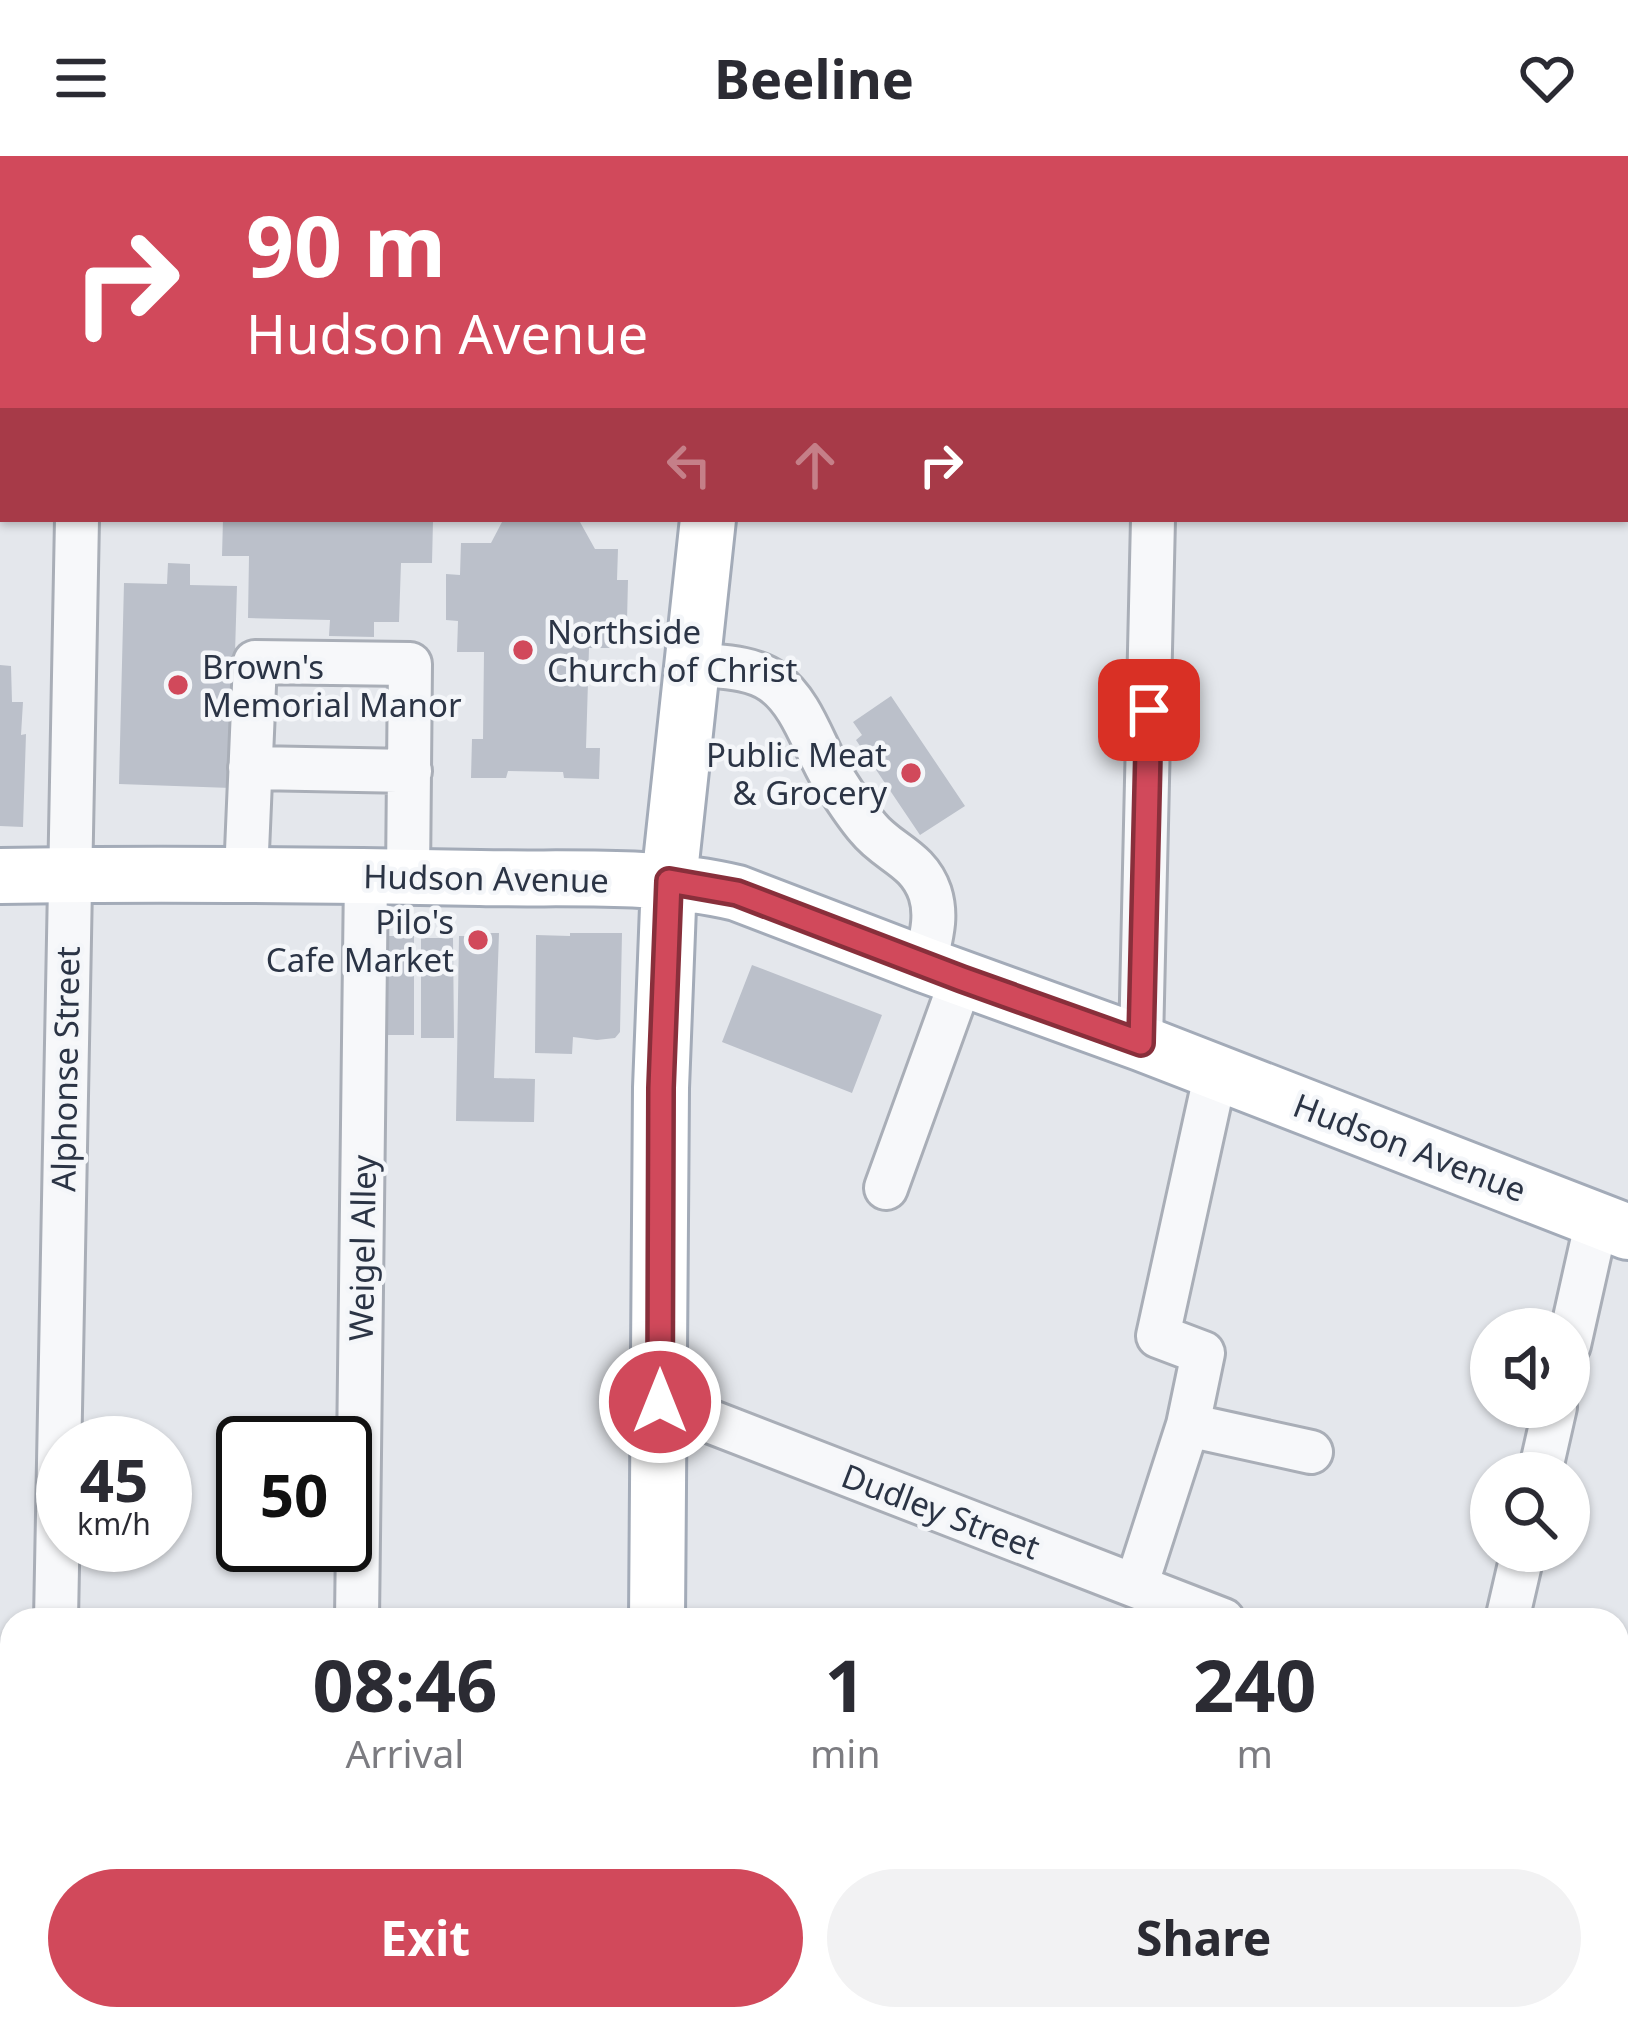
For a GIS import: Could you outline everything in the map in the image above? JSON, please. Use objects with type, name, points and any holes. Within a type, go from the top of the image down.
[{"type":"main road","points":[[657,1608],[661,1088],[669,881],[708,522]]},
{"type":"main road","name":"Hudson Avenue","points":[[0,876],[669,881],[737,893],[1613,1226]]},
{"type":"street","name":"Alphonse Street","points":[[56,1608],[77,522]]},
{"type":"street","points":[[1141,1043],[1154,522]]},
{"type":"street","name":"Weigel Alley","points":[[250,768],[255,662],[410,664],[410,771],[387,876],[357,1608]]},
{"type":"street","points":[[693,664],[750,671],[778,686],[800,712],[832,775],[870,831],[914,864],[929,890],[943,972],[886,1188]]},
{"type":"street","points":[[246,875],[250,768],[410,771]]},
{"type":"street","points":[[1136,1586],[1188,1425],[1203,1353],[1158,1336],[1216,1072]]},
{"type":"street","points":[[1583,1308],[1613,1226]]},
{"type":"street","name":"Dudley Street","points":[[660,1402],[1192,1608]]},
{"type":"street","points":[[1188,1425],[1311,1452]]},
{"type":"street","points":[[1510,1608],[1517,1572]]},
{"type":"building","name":"Brown's Memorial Manor","points":[[223,522],[433,522],[432,563],[401,563],[399,622],[374,622],[374,637],[329,636],[330,620],[248,618],[249,556],[222,556]]},
{"type":"building","name":"Northside Church of Christ","points":[[502,522],[580,522],[595,549],[618,549],[617,580],[628,580],[627,621],[613,621],[612,648],[589,648],[586,748],[600,748],[599,779],[564,778],[563,772],[508,771],[506,778],[471,778],[472,739],[483,739],[484,652],[457,652],[458,621],[446,620],[446,574],[460,575],[461,543],[491,543]]},
{"type":"building","name":"Brown's Memorial Manor","points":[[168,563],[190,564],[190,585],[237,586],[231,788],[119,784],[124,583],[167,584]]},
{"type":"building","points":[[0,665],[11,666],[12,702],[23,702],[23,827],[0,826]]},
{"type":"building","name":"Public Meat & Grocery","points":[[891,696],[965,806],[920,835],[856,740],[862,735],[853,722]]},
{"type":"building","points":[[499,933],[494,1078],[535,1079],[534,1122],[456,1121],[459,936]]},
{"type":"building","points":[[622,933],[620,1032],[615,1038],[597,1040],[573,1037],[572,1054],[535,1053],[536,935]]},
{"type":"building","points":[[374,936],[414,936],[414,1035],[376,1035]]},
{"type":"building","points":[[421,938],[453,938],[454,1038],[421,1038]]},
{"type":"building","points":[[752,965],[882,1015],[852,1093],[722,1042]]},
{"type":"place","name":"Northside Church of Christ","points":[[523,650]]},
{"type":"place","name":"Brown's Memorial Manor","points":[[178,685]]},
{"type":"place","name":"Public Meat & Grocery","points":[[911,773]]},
{"type":"place","name":"Pilo's Cafe Market","points":[[478,940]]},
{"type":"route","points":[[660,1402],[661,1088],[669,881],[737,893],[1141,1043],[1149,710]]}]
